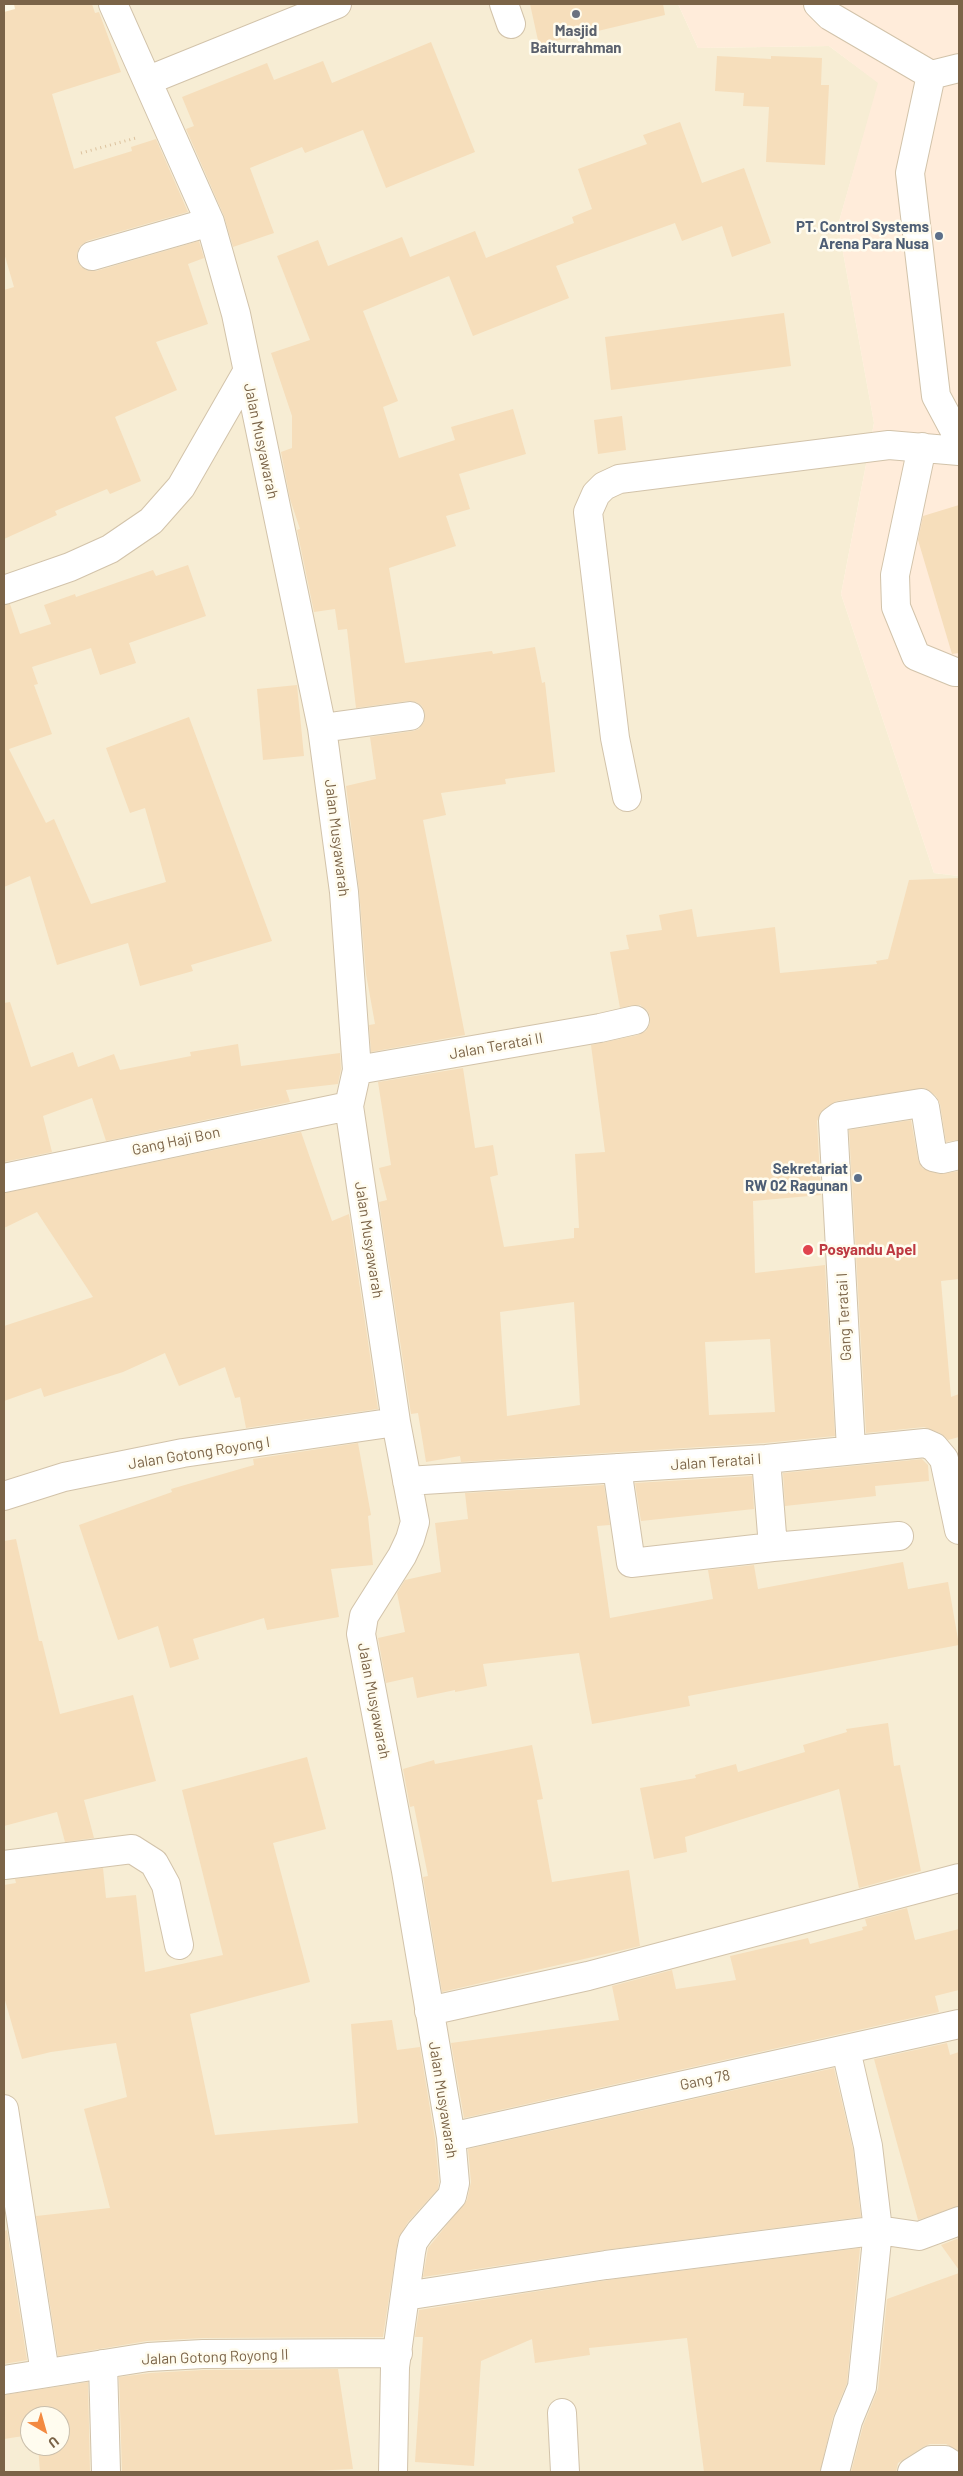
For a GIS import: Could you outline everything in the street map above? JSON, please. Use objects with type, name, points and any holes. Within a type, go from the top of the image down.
[{"type":"street","name":"Jalan Musyawarah","points":[[113,4],[149,80],[210,222],[236,314],[322,728],[344,892],[357,1070],[349,1106],[396,1422],[415,1522],[410,1539],[364,1616],[361,1634],[406,1871],[451,2137],[456,2183],[452,2196],[413,2242],[398,2353],[393,2472]]},
{"type":"street","points":[[149,80],[337,4]]},
{"type":"street","points":[[818,4],[830,16],[931,75],[959,68]]},
{"type":"street","points":[[931,75],[910,173],[936,396],[959,439]]},
{"type":"street","points":[[92,256],[210,222]]},
{"type":"street","points":[[4,590],[70,567],[110,549],[151,521],[181,487],[247,372]]},
{"type":"street","points":[[627,797],[615,738],[588,512],[596,494],[604,486],[619,479],[888,445],[959,451]]},
{"type":"street","points":[[922,447],[895,575],[896,607],[916,656],[959,672]]},
{"type":"street","points":[[322,728],[410,716]]},
{"type":"street","name":"Jalan Teratai II","points":[[357,1070],[600,1028],[635,1020]]},
{"type":"street","name":"Gang Teratai I","points":[[851,1449],[833,1121],[840,1116],[921,1103],[925,1107],[933,1156],[942,1159],[959,1156]]},
{"type":"street","name":"Gang Haji Bon","points":[[4,1178],[349,1106]]},
{"type":"street","name":"Jalan Gotong Royong I","points":[[4,1496],[64,1477],[183,1454],[396,1422]]},
{"type":"street","name":"Jalan Teratai I","points":[[407,1481],[766,1459],[851,1449],[930,1444],[944,1459],[959,1530]]},
{"type":"street","points":[[766,1459],[774,1547]]},
{"type":"street","points":[[616,1468],[631,1563],[774,1547],[900,1536]]},
{"type":"street","points":[[4,1865],[132,1850],[154,1863],[166,1885],[179,1945]]},
{"type":"street","points":[[429,2011],[588,1976],[959,1878]]},
{"type":"street","name":"Gang 78","points":[[451,2137],[959,2024]]},
{"type":"street","points":[[835,2472],[848,2421],[862,2387],[878,2230],[868,2146],[846,2050]]},
{"type":"street","points":[[4,2109],[45,2373]]},
{"type":"street","points":[[405,2296],[606,2266],[878,2230],[920,2236],[959,2221]]},
{"type":"street","name":"Jalan Gotong Royong II","points":[[4,2380],[148,2357],[203,2354],[398,2353]]},
{"type":"street","points":[[103,2364],[106,2472]]},
{"type":"street","points":[[562,2412],[565,2472]]},
{"type":"street","points":[[912,2472],[931,2460],[945,2460],[959,2469]]},
{"type":"path","points":[[81,153],[170,129]]},
{"type":"shaded area","points":[[82,4],[678,4],[698,48],[829,46],[879,83],[838,225],[874,423],[841,594],[934,873],[959,876],[959,2472],[4,2472],[4,36]]},
{"type":"shaded area","points":[[678,4],[959,4],[959,876],[934,873],[841,594],[874,423],[838,225],[878,83],[829,46],[698,48]]},
{"type":"building","points":[[14,4],[92,4],[95,13],[99,12],[121,72],[52,94],[74,169],[132,151],[131,147],[156,139],[188,212],[87,241],[80,246],[77,253],[77,260],[81,267],[88,271],[96,271],[199,241],[204,258],[188,264],[208,324],[156,342],[177,390],[115,417],[141,481],[110,494],[107,489],[55,511],[57,515],[4,539],[4,290],[14,287],[4,253],[4,12],[15,9]]},
{"type":"building","name":"Masjid Baiturrahman","points":[[530,4],[663,4],[665,15],[539,45]]},
{"type":"building","points":[[431,42],[475,152],[386,188],[363,130],[305,153],[302,147],[250,168],[274,233],[233,247],[224,216],[186,129],[194,126],[182,97],[267,63],[274,80],[323,61],[332,83]]},
{"type":"building","points":[[717,56],[771,59],[771,56],[822,58],[821,85],[829,85],[825,165],[766,162],[769,107],[743,106],[744,93],[715,91]]},
{"type":"building","points":[[680,122],[702,183],[744,168],[771,243],[732,257],[722,226],[682,241],[675,223],[556,266],[569,298],[473,336],[449,276],[363,311],[398,401],[383,407],[399,458],[455,440],[451,427],[513,409],[526,454],[459,474],[470,509],[446,516],[456,546],[389,568],[405,663],[492,651],[493,654],[535,647],[542,683],[545,682],[555,772],[505,779],[506,784],[441,793],[446,815],[423,820],[465,1035],[371,1052],[369,1025],[375,1024],[366,974],[359,890],[346,786],[376,779],[370,737],[419,729],[424,722],[425,714],[422,706],[416,702],[408,701],[356,708],[347,629],[338,630],[335,609],[314,612],[297,530],[300,529],[290,499],[281,452],[292,448],[292,416],[271,353],[310,340],[277,256],[318,240],[328,266],[402,237],[410,257],[475,231],[486,258],[574,223],[572,217],[592,209],[578,169],[647,144],[643,135]]},
{"type":"building","points":[[784,313],[791,366],[611,390],[605,337]]},
{"type":"building","points":[[622,416],[626,450],[598,454],[594,420]]},
{"type":"building","points":[[959,505],[959,653],[952,654],[918,540],[923,516]]},
{"type":"building","points":[[188,565],[206,616],[129,643],[136,663],[100,675],[91,648],[32,667],[38,684],[34,685],[52,734],[9,749],[46,823],[54,819],[91,904],[166,882],[145,808],[130,813],[106,748],[189,717],[272,941],[191,965],[193,971],[140,986],[128,943],[57,965],[30,876],[4,887],[4,605],[10,604],[20,634],[51,624],[44,605],[75,594],[76,597],[153,570],[156,576]]},
{"type":"building","points":[[297,685],[304,756],[263,760],[257,689]]},
{"type":"building","points":[[959,878],[959,1140],[946,1142],[940,1104],[936,1096],[925,1088],[837,1101],[824,1109],[817,1121],[821,1195],[753,1201],[755,1273],[825,1265],[835,1436],[765,1443],[461,1462],[460,1456],[426,1462],[418,1413],[411,1414],[379,1202],[387,1200],[379,1168],[391,1165],[378,1082],[463,1068],[475,1148],[493,1145],[498,1175],[490,1177],[504,1247],[574,1238],[574,1228],[579,1228],[575,1154],[605,1152],[591,1045],[638,1035],[646,1031],[650,1024],[650,1016],[647,1010],[640,1005],[620,1008],[610,952],[629,949],[626,935],[662,930],[659,915],[692,909],[697,937],[775,927],[780,973],[877,964],[876,961],[888,959],[909,880]],"holes":[[[574,1302],[580,1405],[507,1416],[500,1312]],[[770,1339],[775,1412],[709,1415],[705,1342]]]},
{"type":"building","points":[[10,1002],[31,1067],[73,1052],[78,1067],[114,1054],[120,1070],[191,1056],[190,1052],[238,1044],[241,1066],[340,1053],[341,1069],[338,1084],[286,1090],[290,1102],[106,1141],[92,1098],[43,1116],[52,1152],[4,1162],[4,1003]]},
{"type":"building","points":[[911,1120],[918,1159],[922,1168],[939,1174],[959,1171],[959,1279],[941,1281],[951,1397],[959,1394],[959,1437],[948,1440],[940,1433],[924,1427],[866,1433],[849,1130]]},
{"type":"building","points":[[301,1132],[332,1221],[349,1214],[378,1409],[246,1428],[240,1397],[235,1398],[225,1367],[179,1386],[165,1353],[123,1372],[44,1397],[41,1388],[4,1401],[4,1326],[93,1297],[37,1212],[4,1228],[4,1193]]},
{"type":"building","points":[[358,1443],[371,1515],[368,1516],[373,1565],[331,1569],[339,1617],[267,1630],[264,1618],[193,1639],[199,1659],[170,1668],[158,1626],[118,1640],[79,1525],[172,1492],[171,1489],[254,1465],[253,1459]]},
{"type":"building","points":[[922,1459],[928,1465],[929,1481],[875,1486],[876,1496],[785,1506],[783,1473]]},
{"type":"building","points":[[752,1476],[754,1509],[641,1521],[635,1483]]},
{"type":"building","points":[[604,1485],[610,1525],[597,1526],[610,1618],[713,1599],[708,1570],[754,1565],[758,1589],[903,1562],[908,1589],[948,1582],[959,1645],[688,1696],[690,1706],[592,1724],[579,1653],[483,1664],[487,1686],[417,1698],[413,1677],[386,1683],[378,1638],[405,1632],[397,1593],[405,1580],[441,1572],[435,1523],[468,1519],[465,1493]]},
{"type":"building","points":[[16,1539],[39,1641],[42,1641],[60,1714],[133,1695],[156,1781],[84,1800],[94,1838],[65,1842],[57,1812],[4,1826],[4,1541]]},
{"type":"building","points":[[888,1723],[894,1766],[900,1765],[921,1871],[859,1888],[839,1789],[685,1837],[687,1852],[654,1859],[640,1788],[696,1778],[695,1775],[736,1764],[738,1772],[805,1752],[803,1745],[847,1732],[846,1729]]},
{"type":"building","points":[[532,1745],[543,1799],[537,1800],[552,1882],[629,1870],[640,1946],[442,1992],[423,1877],[428,1876],[414,1806],[410,1807],[403,1769],[434,1760],[435,1764]]},
{"type":"building","points":[[307,1757],[326,1829],[273,1843],[310,1982],[190,2014],[215,2135],[358,2123],[351,2024],[392,2020],[397,2050],[420,2047],[435,2139],[439,2182],[438,2189],[408,2222],[398,2239],[383,2337],[203,2338],[147,2341],[58,2356],[36,2216],[110,2208],[84,2109],[127,2097],[116,2043],[51,2052],[22,2059],[4,1997],[4,1885],[16,1883],[15,1879],[103,1868],[106,1898],[136,1895],[145,1972],[223,1955],[182,1790]]},
{"type":"building","points":[[907,1908],[915,1940],[959,1929],[959,1990],[935,1996],[939,2012],[464,2118],[451,2043],[619,2020],[612,1986],[672,1970],[676,1989],[736,1980],[730,1956],[808,1938],[810,1944],[863,1930],[862,1927],[867,1926],[865,1919]]},
{"type":"building","points":[[947,2043],[950,2055],[959,2052],[959,2206],[918,2220],[874,2059]]},
{"type":"building","points":[[834,2068],[853,2149],[861,2217],[604,2250],[423,2277],[428,2248],[467,2200],[471,2182],[468,2149]]},
{"type":"building","points":[[7,2230],[27,2360],[4,2364],[4,2231]]},
{"type":"building","points":[[959,2238],[959,2270],[941,2245]]},
{"type":"building","points":[[860,2248],[847,2383],[833,2417],[820,2472],[704,2472],[687,2338],[589,2348],[590,2355],[535,2363],[532,2339],[481,2361],[474,2466],[415,2462],[423,2337],[415,2337],[419,2310],[608,2280]]},
{"type":"building","points":[[959,2273],[959,2451],[946,2444],[930,2444],[898,2463],[896,2472],[851,2472],[863,2426],[878,2389],[887,2299]]},
{"type":"building","points":[[338,2369],[353,2469],[292,2472],[122,2472],[119,2377],[203,2370]]},
{"type":"building","points":[[88,2382],[90,2472],[40,2472],[39,2456],[70,2456],[70,2406],[20,2406],[20,2437],[4,2439],[4,2395]]},
{"type":"place","name":"Masjid Baiturrahman","points":[[576,14]]},
{"type":"place","name":"PT. Control Systems Arena Para Nusa","points":[[939,236]]},
{"type":"place","name":"Sekretariat RW 02 Ragunan","points":[[858,1178]]},
{"type":"place","name":"Posyandu Apel","points":[[808,1250]]}]
